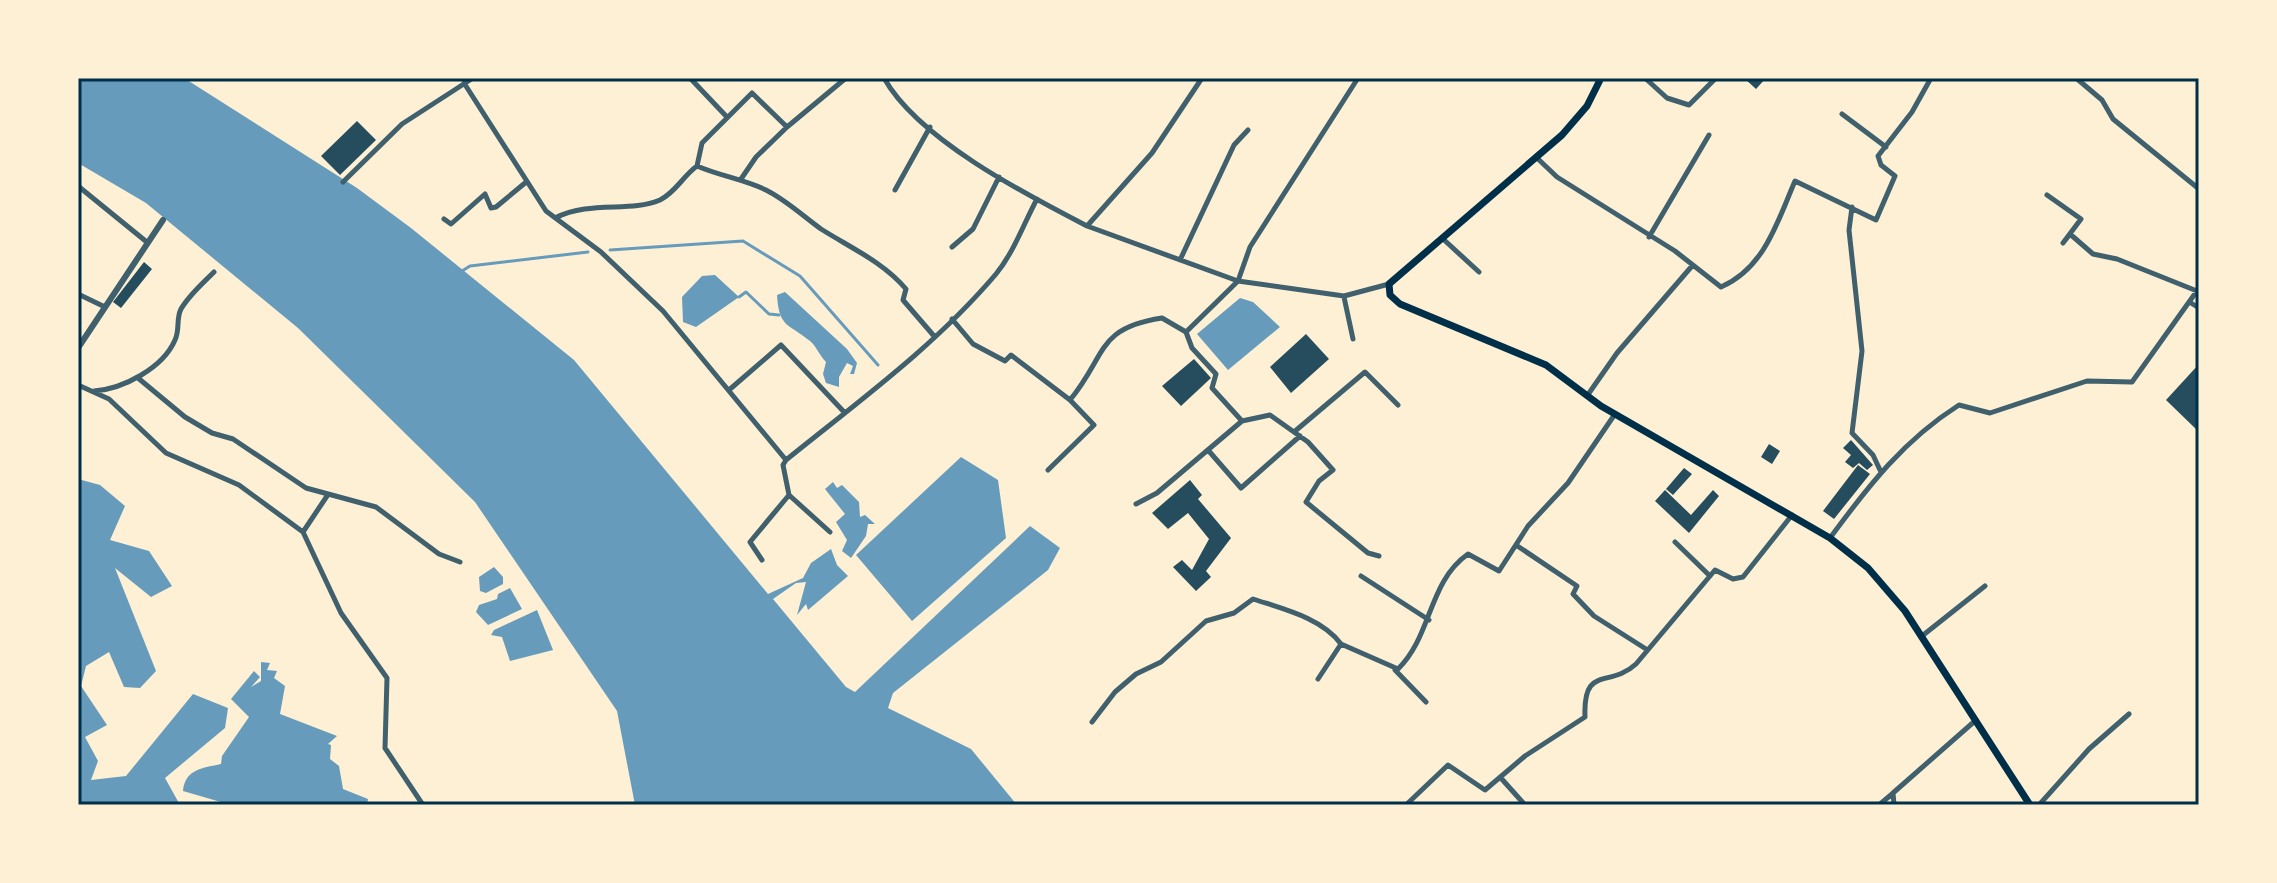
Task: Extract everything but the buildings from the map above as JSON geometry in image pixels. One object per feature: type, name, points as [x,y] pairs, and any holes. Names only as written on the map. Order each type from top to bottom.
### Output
[{"type":"main road","points":[[1601,78],[1587,106],[1536,157],[1389,284],[1390,295],[1400,304],[1546,365],[1615,414],[1793,514],[1868,568],[1922,636],[2030,805]]},
{"type":"street","points":[[343,182],[402,124],[473,78]]},
{"type":"street","points":[[690,78],[726,116]]},
{"type":"street","points":[[741,179],[756,157],[787,127],[846,78]]},
{"type":"street","points":[[884,78],[907,107],[930,127],[999,177],[1087,226],[1238,281],[1344,296],[1389,284]]},
{"type":"street","points":[[1087,226],[1152,153],[1170,128],[1183,101],[1202,78]]},
{"type":"street","points":[[1186,332],[1238,281],[1250,247],[1358,78]]},
{"type":"street","points":[[1645,78],[1667,98],[1689,105],[1716,78]]},
{"type":"street","points":[[1536,157],[1557,177],[1625,218],[1721,287],[1743,273],[1771,239],[1795,181],[1876,220],[1895,176],[1881,165],[1878,156],[1912,112],[1931,78]]},
{"type":"street","points":[[2076,78],[2102,100],[2113,119],[2199,189]]},
{"type":"street","points":[[464,83],[525,183],[554,218],[598,251],[663,311],[786,460]]},
{"type":"street","points":[[554,218],[574,209],[659,201],[680,186],[697,166],[702,143],[752,93],[787,127]]},
{"type":"street","points":[[1842,114],[1886,147]]},
{"type":"street","points":[[895,190],[930,127]]},
{"type":"street","points":[[1180,260],[1234,145],[1248,130]]},
{"type":"street","points":[[1649,237],[1709,135]]},
{"type":"street","points":[[697,166],[769,191],[819,227],[889,269],[906,289],[903,300],[934,336]]},
{"type":"street","points":[[952,247],[973,229],[999,177]]},
{"type":"street","points":[[444,219],[451,224],[485,194],[491,208],[496,207],[525,183]]},
{"type":"street","points":[[78,186],[148,243]]},
{"type":"street","points":[[1830,538],[1880,470],[1924,427],[1959,405],[1990,413],[2087,381],[2132,382],[2191,303],[2198,289],[2117,259],[2093,254],[2070,234],[2063,243],[2081,219],[2047,195]]},
{"type":"street","points":[[830,532],[789,495],[783,465],[786,460],[872,394],[997,273],[1037,199]]},
{"type":"street","points":[[1852,207],[1849,230],[1854,308],[1862,351],[1852,433],[1873,455],[1880,470]]},
{"type":"street","points":[[78,348],[163,220]]},
{"type":"street","points":[[1442,238],[1479,272]]},
{"type":"street","points":[[1587,396],[1617,353],[1692,266]]},
{"type":"street","points":[[93,391],[123,386],[138,378],[175,340],[179,312],[214,272]]},
{"type":"street","points":[[78,294],[105,307]]},
{"type":"street","points":[[1344,296],[1353,339]]},
{"type":"street","points":[[2191,303],[2199,308]]},
{"type":"street","points":[[1070,400],[1096,363],[1108,338],[1119,329],[1162,318],[1186,332],[1192,348],[1216,374],[1212,388],[1242,421]]},
{"type":"street","points":[[952,319],[973,344],[1005,361],[1011,355],[1048,387],[1070,400],[1094,425],[1048,470]]},
{"type":"street","points":[[729,390],[781,345],[845,413]]},
{"type":"street","points":[[1208,450],[1241,488],[1365,372],[1398,405]]},
{"type":"street","points":[[138,378],[185,417],[212,433],[233,439],[306,488],[376,507],[439,554],[460,562]]},
{"type":"street","points":[[78,385],[109,399],[166,453],[239,485],[303,532],[341,613],[387,678],[385,748],[423,805]]},
{"type":"street","points":[[1394,669],[1413,652],[1429,620],[1440,587],[1464,556],[1468,554],[1499,571],[1515,545],[1568,483],[1615,414]]},
{"type":"street","points":[[1136,504],[1157,493],[1242,421],[1270,415],[1297,434],[1333,470],[1319,481],[1306,502],[1368,553],[1379,556]]},
{"type":"street","points":[[762,560],[750,542],[789,495]]},
{"type":"street","points":[[303,532],[327,496]]},
{"type":"street","points":[[1407,804],[1443,766],[1451,766],[1481,790],[1525,756],[1585,717],[1582,702],[1588,687],[1601,676],[1627,673],[1676,620],[1715,570],[1733,579],[1743,577],[1793,514]]},
{"type":"street","points":[[1675,542],[1710,576]]},
{"type":"street","points":[[1515,545],[1577,586],[1573,594],[1594,616],[1646,649]]},
{"type":"street","points":[[1361,576],[1429,620]]},
{"type":"street","points":[[1922,636],[1985,586]]},
{"type":"street","points":[[1092,722],[1115,692],[1136,674],[1161,662],[1206,621],[1234,613],[1253,599],[1333,632],[1341,644],[1394,669],[1426,702]]},
{"type":"street","points":[[1318,679],[1341,644]]},
{"type":"street","points":[[2039,805],[2089,749],[2129,714]]},
{"type":"street","points":[[1879,805],[1976,720]]},
{"type":"street","points":[[1500,777],[1525,805]]},
{"type":"street","points":[[1893,793],[1894,805]]},
{"type":"water","points":[[78,78],[184,78],[357,188],[411,228],[574,360],[768,594],[803,578],[811,563],[831,549],[837,565],[848,576],[808,610],[806,604],[797,615],[806,582],[796,583],[773,599],[846,687],[855,692],[1030,526],[1060,548],[1048,570],[893,693],[888,708],[971,749],[1017,805],[635,805],[617,711],[475,502],[298,328],[146,203],[78,163]]},
{"type":"water","points":[[715,275],[739,297],[696,327],[683,322],[682,297],[702,276]]},
{"type":"water","points":[[785,292],[847,349],[857,363],[854,374],[850,374],[853,366],[847,363],[839,377],[839,387],[826,383],[823,374],[826,362],[812,343],[790,327],[780,314],[777,295]]},
{"type":"water","points":[[1240,298],[1253,302],[1280,327],[1228,370],[1197,334]]},
{"type":"water","points":[[961,457],[998,480],[1006,538],[912,621],[856,555]]},
{"type":"water","points":[[78,479],[100,485],[125,506],[110,540],[149,551],[172,586],[151,597],[115,568],[156,671],[140,688],[124,687],[109,652],[86,666],[81,686],[107,725],[85,737],[98,761],[91,780],[126,776],[193,694],[228,708],[225,728],[165,778],[180,805],[78,805]]},
{"type":"water","points":[[833,482],[837,488],[842,485],[859,502],[860,517],[865,515],[875,524],[868,524],[866,536],[851,558],[842,551],[847,540],[836,522],[845,514],[825,489]]},
{"type":"water","points":[[494,567],[503,577],[503,584],[486,593],[480,591],[479,577]]},
{"type":"water","points":[[510,588],[522,609],[488,625],[476,612],[479,605],[497,599],[498,594]]},
{"type":"water","points":[[537,610],[553,650],[510,661],[502,637],[491,635],[494,630]]},
{"type":"water","points":[[261,662],[270,663],[267,670],[277,671],[274,678],[285,686],[280,714],[337,736],[328,744],[331,745],[330,759],[339,766],[343,789],[368,799],[367,805],[231,805],[183,791],[191,774],[221,764],[222,756],[249,717],[231,699],[254,671],[260,677],[251,687],[261,681]]},
{"type":"waterway","points":[[610,250],[743,241],[800,276],[878,365]]},
{"type":"waterway","points":[[462,271],[470,266],[588,252]]},
{"type":"waterway","points":[[739,297],[746,292],[769,314],[779,315]]}]
